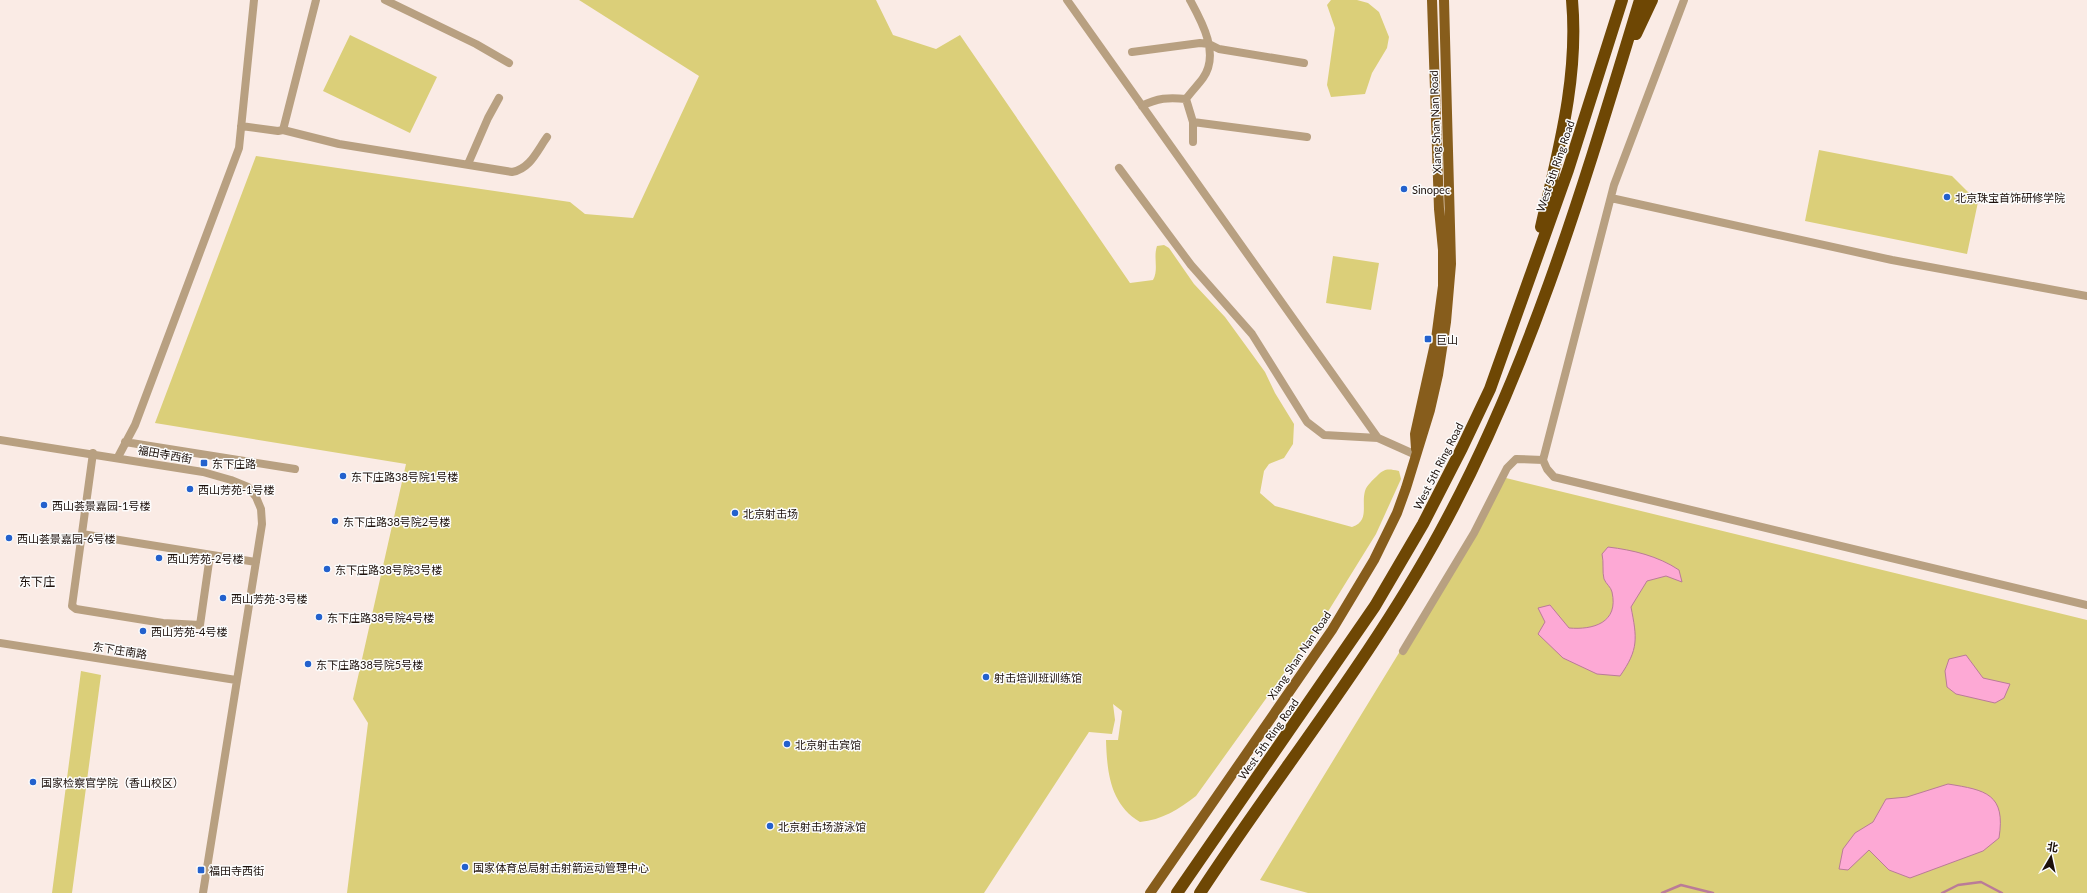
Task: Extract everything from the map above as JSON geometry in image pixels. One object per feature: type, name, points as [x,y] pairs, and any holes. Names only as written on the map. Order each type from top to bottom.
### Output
[{"type":"highway","name":"West 5th Ring Road","points":[[1177,893],[1375,606],[1423,524],[1462,448],[1490,389],[1530,278],[1568,170],[1622,0]]},
{"type":"highway","points":[[1202,889],[1391,616],[1440,533],[1478,458],[1507,397],[1548,284],[1616,81],[1640,0]]},
{"type":"highway","points":[[1616,81],[1652,0]]},
{"type":"highway","points":[[1530,278],[1570,98],[1574,56],[1572,4]]},
{"type":"main road","name":"Xiang Shan Nan Road","points":[[1416,455],[1415,434],[1432,360],[1443,286],[1443,244],[1439,209],[1432,0]]},
{"type":"main road","name":"Xiang Shan Nan Road","points":[[1150,893],[1332,630],[1352,599],[1397,513],[1416,455],[1438,375],[1445,327],[1451,264],[1444,0]]},
{"type":"street","points":[[0,440],[118,457],[135,425],[239,148],[254,0]]},
{"type":"street","points":[[283,130],[316,0]]},
{"type":"street","points":[[385,0],[476,44],[509,63]]},
{"type":"street","points":[[1067,0],[1378,438]]},
{"type":"street","points":[[1186,99],[1204,77],[1208,67],[1209,44],[1199,16],[1190,0]]},
{"type":"street","points":[[1684,0],[1611,198],[1543,460],[1547,469],[1554,477],[2087,604]]},
{"type":"street","points":[[1132,52],[1200,43],[1209,44],[1219,49],[1304,62]]},
{"type":"street","points":[[1142,106],[1151,101],[1168,97],[1186,99]]},
{"type":"street","points":[[468,164],[488,118],[499,98]]},
{"type":"street","points":[[1186,99],[1193,122],[1193,142]]},
{"type":"street","points":[[1193,122],[1307,137]]},
{"type":"street","points":[[241,126],[278,132],[283,130],[339,144],[512,172],[520,170],[528,164],[547,137]]},
{"type":"street","points":[[1119,168],[1191,265],[1252,334],[1307,422],[1324,435],[1378,438],[1416,455]]},
{"type":"street","points":[[1611,198],[1892,260],[2087,296]]},
{"type":"street","points":[[125,442],[295,469]]},
{"type":"street","points":[[93,453],[81,530],[82,534],[72,606],[76,609],[163,623],[200,626],[210,555]]},
{"type":"street","name":"福田寺西街","points":[[118,457],[203,472],[248,487],[256,497],[261,509],[262,524],[203,893]]},
{"type":"street","points":[[1403,651],[1474,533],[1507,468],[1516,459],[1543,460]]},
{"type":"street","points":[[82,534],[256,562]]},
{"type":"street","name":"东下庄南路","points":[[0,643],[236,680]]},
{"type":"shaded area","name":"北京射击场","points":[[579,0],[876,0],[893,35],[936,49],[960,35],[1130,283],[1153,280],[1156,272],[1157,246],[1164,245],[1169,248],[1194,284],[1225,317],[1265,372],[1275,393],[1294,424],[1293,444],[1284,458],[1269,464],[1264,471],[1260,493],[1275,506],[1352,527],[1358,524],[1363,517],[1365,491],[1370,483],[1385,470],[1399,471],[1401,479],[1376,534],[1324,618],[1196,796],[1170,813],[1156,819],[1140,822],[1130,815],[1116,797],[1109,775],[1106,740],[1118,740],[1122,711],[1113,704],[1115,720],[1112,734],[1089,732],[984,893],[347,893],[368,723],[353,699],[406,464],[155,423],[256,156],[570,202],[585,214],[633,218],[699,76]]},
{"type":"shaded area","points":[[1331,0],[1357,0],[1368,3],[1379,12],[1389,37],[1387,48],[1372,73],[1365,94],[1331,97],[1327,85],[1335,28],[1327,5]]},
{"type":"shaded area","points":[[350,35],[437,77],[410,133],[323,91]]},
{"type":"shaded area","points":[[1819,150],[1952,176],[1978,202],[1967,254],[1805,221]]},
{"type":"shaded area","points":[[1333,256],[1379,263],[1371,310],[1326,303]]},
{"type":"shaded area","points":[[1506,478],[2087,620],[2087,893],[1308,893],[1260,880]]},
{"type":"shaded area","points":[[1608,547],[1636,552],[1663,561],[1679,570],[1682,582],[1666,576],[1647,581],[1631,607],[1635,643],[1631,658],[1620,676],[1597,674],[1563,658],[1538,634],[1545,622],[1538,608],[1550,605],[1569,628],[1587,628],[1595,626],[1608,618],[1612,611],[1613,603],[1611,590],[1604,579],[1602,554]]},
{"type":"shaded area","points":[[1966,655],[1983,678],[2010,684],[2004,698],[1995,703],[1956,694],[1947,687],[1945,671],[1949,659]]},
{"type":"shaded area","points":[[81,671],[101,675],[72,893],[52,893]]},
{"type":"shaded area","points":[[1948,784],[1983,792],[1996,803],[2000,823],[1999,838],[1983,851],[1910,878],[1889,870],[1869,850],[1848,870],[1839,869],[1843,849],[1855,833],[1873,822],[1886,799],[1907,797]]},
{"type":"waterway","points":[[1942,893],[1958,885],[1981,882],[2002,893]]},
{"type":"waterway","points":[[1662,893],[1681,885],[1713,893]]},
{"type":"place","name":"Sinopec","points":[[1404,189]]},
{"type":"place","name":"北京珠宝首饰研修学院","points":[[1947,197]]},
{"type":"place","name":"巨山","points":[[1428,339]]},
{"type":"place","name":"东下庄路","points":[[204,463]]},
{"type":"place","name":"东下庄路38号院1号楼","points":[[343,476]]},
{"type":"place","name":"西山芳苑-1号楼","points":[[190,489]]},
{"type":"place","name":"西山荟景嘉园-1号楼","points":[[44,505]]},
{"type":"place","name":"北京射击场","points":[[735,513]]},
{"type":"place","name":"东下庄路38号院2号楼","points":[[335,521]]},
{"type":"place","name":"西山荟景嘉园-6号楼","points":[[9,538]]},
{"type":"place","name":"西山芳苑-2号楼","points":[[159,558]]},
{"type":"place","name":"东下庄路38号院3号楼","points":[[327,569]]},
{"type":"place","name":"西山芳苑-3号楼","points":[[223,598]]},
{"type":"place","name":"东下庄路38号院4号楼","points":[[319,617]]},
{"type":"place","name":"西山芳苑-4号楼","points":[[143,631]]},
{"type":"place","name":"东下庄路38号院5号楼","points":[[308,664]]},
{"type":"place","name":"射击培训班训练馆","points":[[986,677]]},
{"type":"place","name":"北京射击宾馆","points":[[787,744]]},
{"type":"place","name":"国家检察官学院（香山校区）","points":[[33,782]]},
{"type":"place","name":"北京射击场游泳馆","points":[[770,826]]},
{"type":"place","name":"国家体育总局射击射箭运动管理中心","points":[[465,867]]},
{"type":"place","name":"福田寺西街","points":[[201,870]]},
{"type":"district","name":"东下庄","points":[[37,581]]}]
